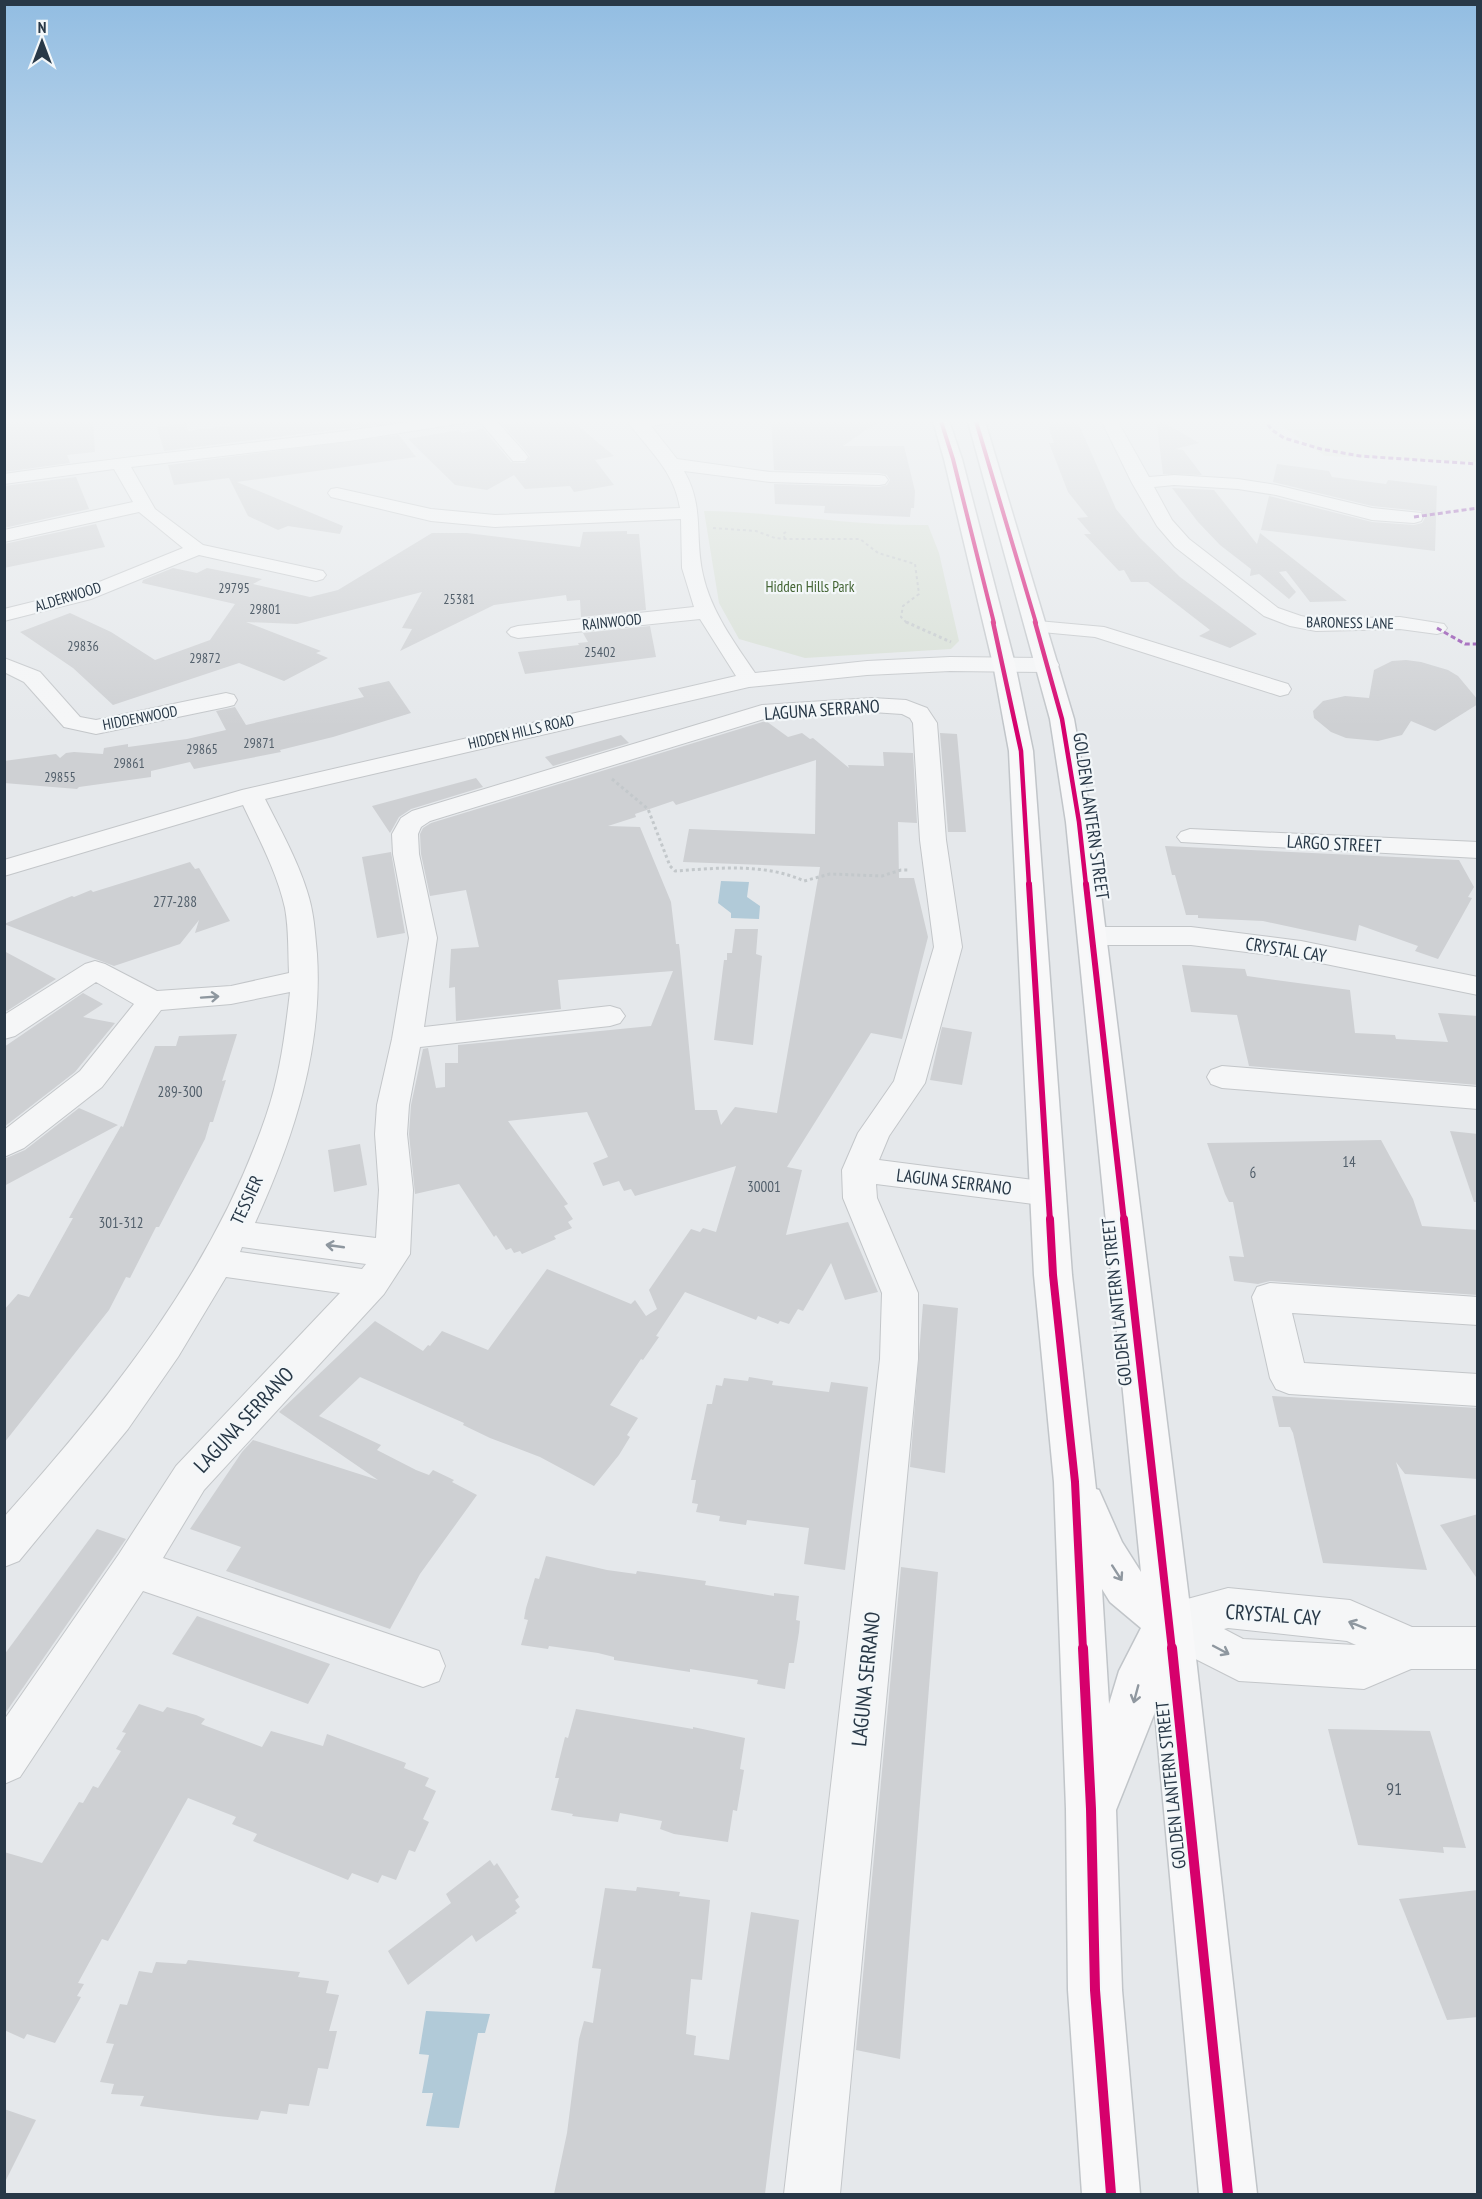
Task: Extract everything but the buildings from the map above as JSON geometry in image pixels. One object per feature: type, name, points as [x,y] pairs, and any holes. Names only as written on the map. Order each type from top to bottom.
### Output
[{"type":"main road","points":[[968,521],[1004,664],[1021,750],[1053,1275],[1075,1482],[1091,1809],[1095,1989],[1111,2194]]},
{"type":"main road","name":"GOLDEN LANTERN STREET","points":[[1006,521],[1038,627],[1062,719],[1079,822],[1169,1623],[1228,2194]]},
{"type":"main road","points":[[1075,1482],[1105,1554],[1126,1587],[1169,1623],[1142,1671],[1128,1723],[1091,1809]]},
{"type":"street","points":[[4,536],[76,521]]},
{"type":"street","points":[[159,521],[197,549],[316,575]]},
{"type":"street","points":[[690,521],[693,574],[706,612],[749,680]]},
{"type":"street","name":"BARONESS LANE","points":[[1163,521],[1182,543],[1277,615],[1297,622],[1316,625],[1400,623],[1437,628]]},
{"type":"street","name":"ALDERWOOD","points":[[4,615],[84,595],[197,549]]},
{"type":"street","name":"RAINWOOD","points":[[518,632],[706,612]]},
{"type":"street","points":[[1038,627],[1097,631],[1280,689]]},
{"type":"street","name":"HIDDENWOOD","points":[[4,664],[32,677],[72,722],[96,727],[226,700]]},
{"type":"street","name":"HIDDEN HILLS ROAD","points":[[4,868],[251,795],[749,680],[858,669],[1004,664],[1048,665]]},
{"type":"street","name":"LAGUNA SERRANO","points":[[4,1761],[134,1568],[190,1478],[371,1284],[393,1254],[396,1190],[391,1134],[393,1104],[407,1039],[423,938],[406,854],[405,834],[410,823],[421,816],[762,712],[872,705],[906,707],[919,713],[925,723],[933,840],[948,947],[909,1083],[874,1133],[859,1170],[860,1198],[900,1293],[899,1359],[812,2194]]},
{"type":"street","name":"TESSIER","points":[[4,1548],[128,1398],[224,1248],[265,1162],[292,1079],[301,1039],[305,979],[301,923],[290,875],[251,795]]},
{"type":"street","name":"LARGO STREET","points":[[1190,837],[1478,850]]},
{"type":"street","name":"CRYSTAL CAY","points":[[1092,936],[1191,936],[1301,950],[1478,986]]},
{"type":"street","points":[[4,1029],[94,970],[152,1001],[231,995],[305,979]]},
{"type":"street","points":[[4,1145],[91,1079],[152,1001]]},
{"type":"street","points":[[407,1039],[610,1016]]},
{"type":"street","points":[[1222,1077],[1478,1098]]},
{"type":"street","name":"LAGUNA SERRANO","points":[[859,1170],[1049,1194]]},
{"type":"street","points":[[224,1248],[393,1254]]},
{"type":"street","points":[[224,1248],[371,1284]]},
{"type":"street","points":[[1478,1311],[1270,1297],[1289,1378],[1478,1390]]},
{"type":"street","points":[[134,1568],[423,1666]]},
{"type":"street","name":"CRYSTAL CAY","points":[[1169,1623],[1239,1659],[1364,1667],[1411,1648],[1478,1648]]},
{"type":"path","points":[[704,528],[756,531],[785,539],[860,539],[866,547],[881,555],[915,564],[919,594],[903,606],[901,616],[907,623],[954,643]]},
{"type":"path","points":[[785,539],[783,534],[786,532]]},
{"type":"path","points":[[589,765],[611,779],[648,809],[654,819],[669,866],[675,871],[767,869],[789,874],[804,881],[841,873],[882,876],[900,870],[938,870]]},
{"type":"green space","name":"Hidden Hills Park","points":[[706,521],[842,521],[928,525],[939,553],[959,641],[951,649],[805,658],[739,639],[719,603]]},
{"type":"water","points":[[721,881],[749,882],[747,897],[760,906],[759,919],[731,918],[731,913],[718,903]]},
{"type":"water","points":[[426,2011],[490,2014],[485,2033],[478,2033],[459,2128],[426,2126],[433,2093],[422,2093],[429,2055],[419,2054]]},
{"type":"marked path","points":[[1437,628],[1465,644],[1478,644]]},
{"type":"cycle path","points":[[968,521],[1004,664],[1021,751],[1053,1275],[1075,1482],[1091,1809],[1095,1990],[1111,2194]]},
{"type":"cycle path","points":[[1005,521],[1062,719],[1079,822],[1169,1623],[1228,2194]]}]
